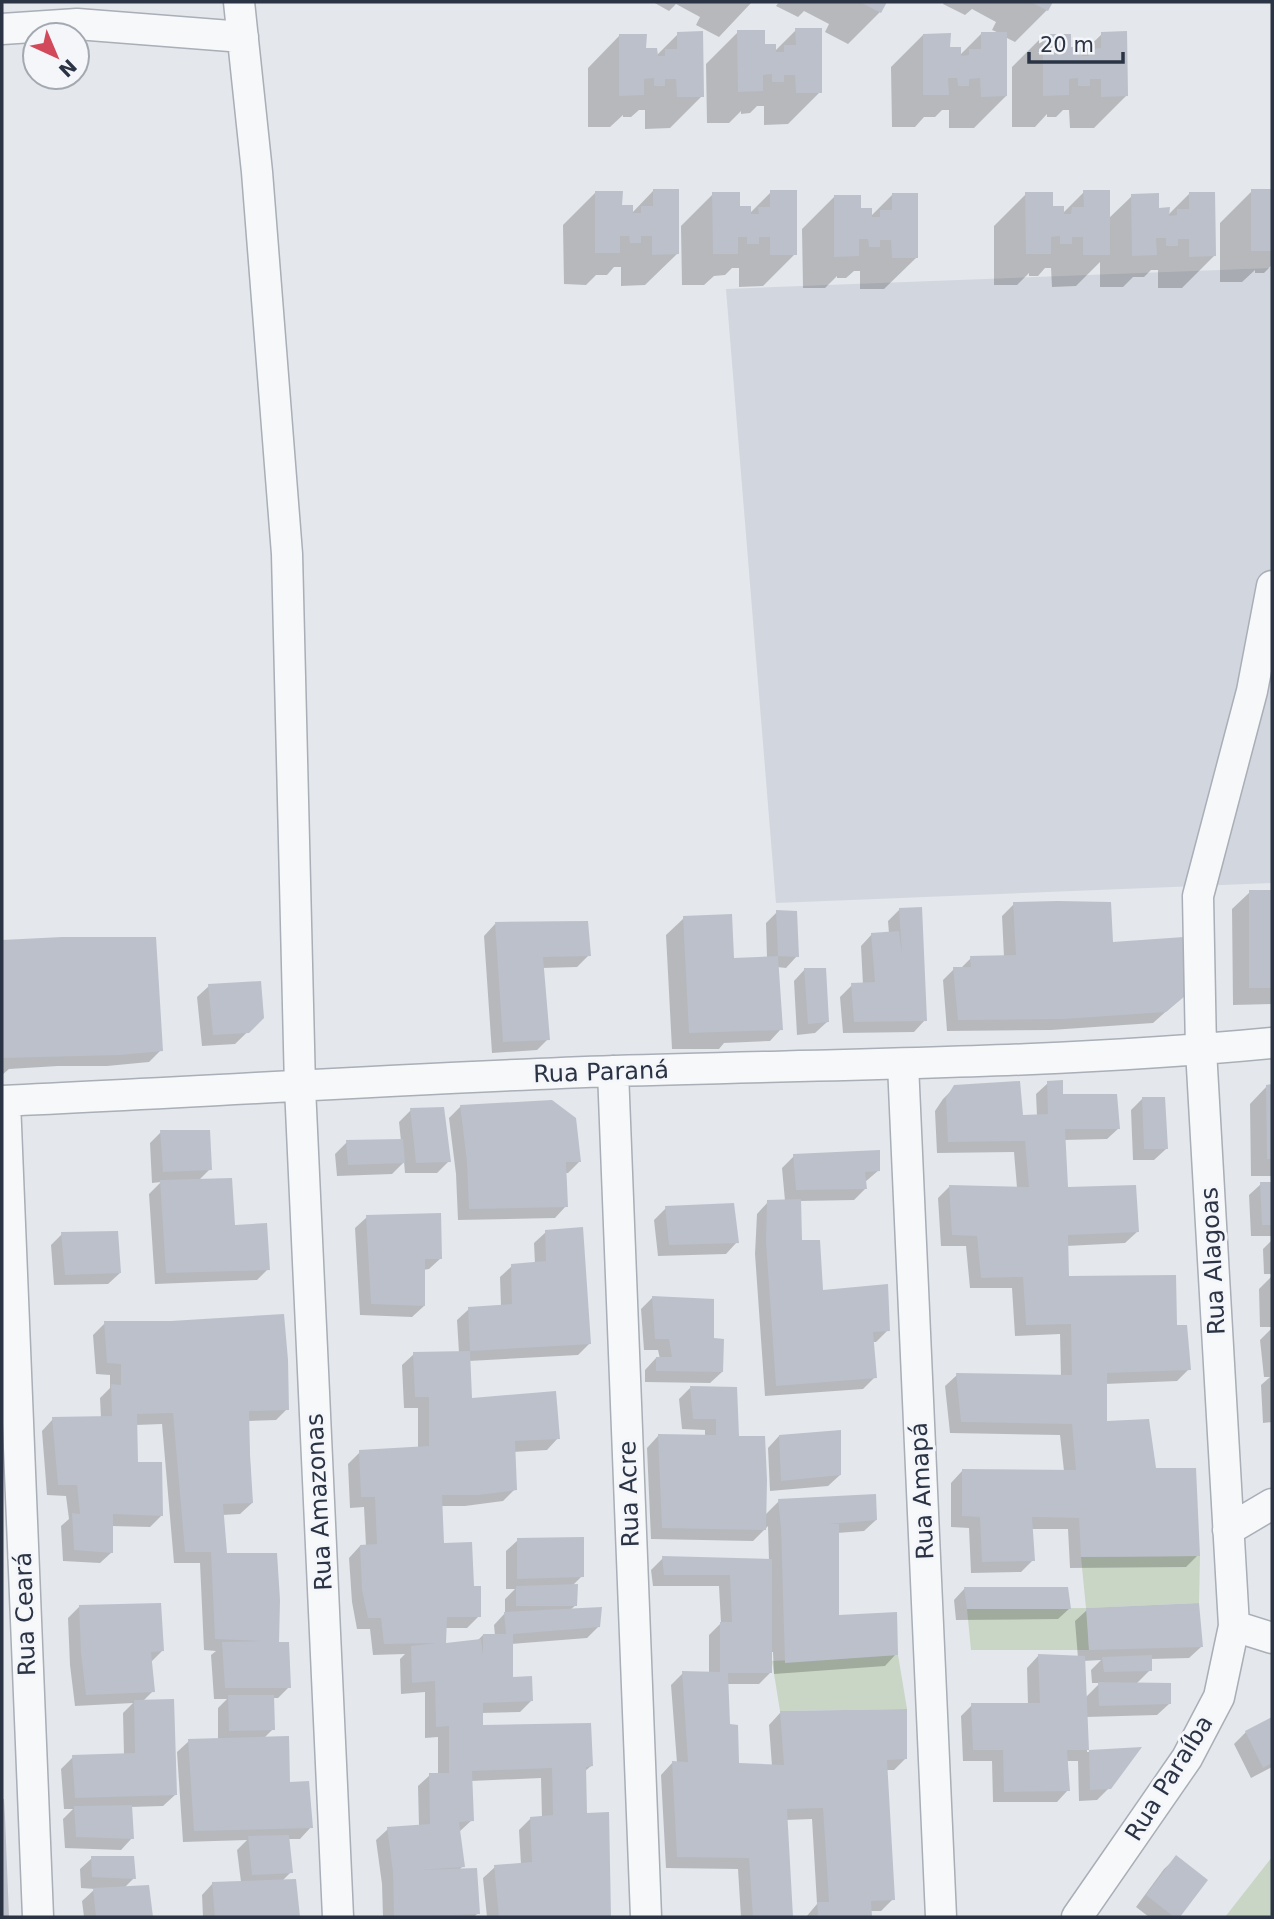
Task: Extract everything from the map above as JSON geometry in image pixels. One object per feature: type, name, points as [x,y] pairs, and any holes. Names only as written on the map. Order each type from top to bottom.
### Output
[{"type":"street","name":"Rua Amazonas","points":[[239,2],[257,172],[287,554],[300,1087],[338,1917]]},
{"type":"street","points":[[2,29],[77,24],[243,37]]},
{"type":"street","name":"Rua Alagoas","points":[[1234,1626],[1201,1050],[1198,895],[1252,691],[1272,586]]},
{"type":"street","name":"Rua Paraná","points":[[3,1101],[613,1071],[903,1064],[1201,1050],[1272,1043]]},
{"type":"street","name":"Rua Amapá","points":[[903,1064],[940,1917]]},
{"type":"street","name":"Rua Acre","points":[[613,1071],[646,1917]]},
{"type":"street","name":"Rua Ceará","points":[[3,1101],[38,1917]]},
{"type":"street","points":[[1228,1530],[1272,1504]]},
{"type":"street","points":[[1234,1626],[1272,1638]]},
{"type":"street","name":"Rua Paraíba","points":[[1077,1917],[1187,1758],[1219,1697],[1234,1626]]},
{"type":"shaded area","points":[[1272,268],[1272,883],[776,903],[726,289]]},
{"type":"green space","points":[[1200,1556],[1199,1603],[1087,1608],[1089,1650],[971,1650],[967,1609],[1086,1608],[1081,1557]]},
{"type":"green space","points":[[898,1655],[907,1709],[780,1711],[772,1661]]},
{"type":"green space","points":[[1272,1857],[1272,1917],[1225,1917]]},
{"type":"building","points":[[860,2],[887,2],[881,13]]},
{"type":"building","points":[[1031,2],[1053,2],[1048,11]]},
{"type":"building","points":[[795,28],[822,28],[822,93],[796,93],[795,75],[784,75],[784,82],[772,82],[772,74],[763,75],[763,91],[738,92],[737,30],[765,30],[765,44],[776,44],[776,52],[784,52],[784,45],[796,45]]},
{"type":"building","points":[[703,31],[704,97],[677,97],[676,79],[665,79],[665,86],[654,86],[654,78],[644,79],[644,95],[619,96],[619,34],[647,34],[646,48],[657,48],[658,56],[665,56],[665,49],[677,49],[677,32]]},
{"type":"building","points":[[1127,31],[1128,96],[1101,97],[1101,79],[1090,79],[1090,86],[1078,86],[1078,78],[1069,79],[1069,95],[1043,96],[1043,34],[1071,34],[1071,47],[1082,47],[1082,56],[1089,56],[1089,49],[1101,48],[1101,32]]},
{"type":"building","points":[[981,32],[1007,32],[1007,96],[981,97],[980,78],[969,79],[969,86],[958,86],[957,78],[948,78],[949,95],[923,95],[923,34],[951,33],[950,47],[961,47],[961,56],[969,55],[969,49],[981,49]]},
{"type":"building","points":[[653,189],[679,189],[679,254],[652,255],[652,236],[641,236],[641,243],[630,243],[629,236],[620,236],[620,253],[595,253],[595,191],[623,191],[622,205],[633,205],[633,213],[641,213],[641,206],[653,206]]},
{"type":"building","points":[[1251,189],[1272,189],[1272,251],[1251,251]]},
{"type":"building","points":[[770,190],[797,190],[797,255],[770,255],[770,237],[759,237],[759,244],[747,244],[747,237],[738,237],[738,254],[713,254],[712,192],[740,192],[740,206],[751,206],[751,214],[759,214],[758,207],[770,207]]},
{"type":"building","points":[[1083,190],[1110,190],[1110,255],[1083,255],[1083,237],[1072,237],[1072,244],[1060,244],[1060,236],[1051,237],[1051,254],[1026,254],[1025,192],[1053,192],[1053,206],[1064,206],[1064,214],[1071,214],[1072,207],[1084,207]]},
{"type":"building","points":[[1189,192],[1215,192],[1216,256],[1189,257],[1189,239],[1178,239],[1178,246],[1166,246],[1166,238],[1156,238],[1157,255],[1132,256],[1131,194],[1159,193],[1159,208],[1170,207],[1169,216],[1177,215],[1177,209],[1189,209]]},
{"type":"building","points":[[892,193],[918,193],[918,258],[892,258],[891,240],[880,240],[880,247],[869,247],[868,239],[859,239],[859,256],[834,257],[834,195],[861,195],[861,208],[872,208],[872,217],[880,217],[880,210],[892,210]]},
{"type":"building","points":[[1249,890],[1272,890],[1272,988],[1249,988]]},
{"type":"building","points":[[1013,902],[1111,902],[1113,942],[1184,937],[1185,996],[1166,1012],[1063,1019],[958,1020],[953,967],[971,967],[970,956],[1016,955]]},
{"type":"building","points":[[922,907],[927,1021],[854,1022],[851,983],[875,982],[871,933],[899,931],[902,956],[899,908]]},
{"type":"building","points":[[776,910],[797,911],[799,957],[778,956]]},
{"type":"building","points":[[732,914],[734,958],[778,956],[783,1030],[689,1033],[683,916]]},
{"type":"building","points":[[588,921],[591,956],[543,957],[550,1040],[503,1042],[495,922]]},
{"type":"building","points":[[156,937],[163,1051],[120,1055],[2,1058],[2,940]]},
{"type":"building","points":[[804,968],[826,968],[829,1022],[808,1024]]},
{"type":"building","points":[[261,981],[264,1018],[249,1033],[213,1035],[208,984]]},
{"type":"building","points":[[1063,1080],[1063,1094],[1117,1094],[1120,1129],[1065,1129],[1068,1187],[1136,1185],[1139,1232],[1068,1235],[1069,1276],[1176,1275],[1177,1325],[1187,1325],[1191,1370],[1107,1373],[1107,1421],[1149,1419],[1156,1468],[1196,1468],[1200,1556],[1081,1557],[1079,1518],[1032,1517],[1035,1561],[982,1562],[980,1517],[962,1516],[962,1469],[1076,1470],[1072,1424],[961,1422],[956,1373],[1072,1375],[1071,1324],[1026,1325],[1023,1277],[981,1278],[977,1236],[952,1235],[949,1185],[1029,1187],[1025,1141],[948,1142],[946,1098],[954,1085],[1020,1081],[1023,1115],[1048,1114],[1047,1081]]},
{"type":"building","points":[[1272,1084],[1272,1159],[1267,1159],[1266,1085]]},
{"type":"building","points":[[1142,1097],[1165,1097],[1168,1149],[1144,1149]]},
{"type":"building","points":[[552,1100],[576,1118],[581,1162],[566,1162],[568,1207],[469,1209],[460,1105]]},
{"type":"building","points":[[444,1107],[451,1162],[416,1163],[410,1108]]},
{"type":"building","points":[[160,1130],[210,1130],[212,1170],[163,1172]]},
{"type":"building","points":[[403,1139],[405,1163],[348,1165],[346,1140]]},
{"type":"building","points":[[880,1150],[880,1171],[865,1172],[867,1189],[796,1190],[793,1154]]},
{"type":"building","points":[[232,1178],[235,1225],[267,1223],[270,1270],[166,1273],[160,1180]]},
{"type":"building","points":[[1260,1182],[1272,1182],[1272,1225],[1262,1225]]},
{"type":"building","points":[[801,1199],[802,1240],[820,1240],[823,1290],[888,1284],[890,1331],[873,1332],[877,1378],[776,1386],[766,1242],[767,1200]]},
{"type":"building","points":[[734,1203],[739,1243],[669,1245],[665,1206]]},
{"type":"building","points":[[441,1213],[442,1259],[425,1259],[425,1306],[371,1304],[366,1215]]},
{"type":"building","points":[[583,1227],[591,1344],[470,1351],[468,1307],[512,1304],[511,1264],[546,1261],[545,1230]]},
{"type":"building","points":[[118,1231],[121,1273],[65,1275],[61,1232]]},
{"type":"building","points":[[652,1296],[714,1299],[714,1338],[724,1339],[723,1372],[656,1371],[656,1357],[672,1357],[669,1339],[655,1339]]},
{"type":"building","points":[[284,1314],[289,1410],[249,1411],[253,1503],[223,1504],[227,1553],[277,1553],[279,1642],[289,1642],[291,1688],[225,1688],[222,1642],[263,1641],[215,1639],[211,1552],[185,1552],[173,1413],[137,1414],[138,1462],[162,1462],[163,1516],[113,1514],[113,1553],[74,1550],[72,1513],[80,1514],[77,1485],[58,1485],[52,1417],[112,1416],[111,1384],[121,1385],[121,1364],[107,1363],[104,1321],[171,1321]]},
{"type":"building","points":[[470,1351],[472,1398],[556,1391],[560,1439],[515,1441],[517,1490],[478,1495],[442,1495],[444,1543],[472,1542],[474,1586],[481,1586],[481,1617],[447,1617],[446,1643],[481,1639],[483,1655],[483,1634],[506,1634],[504,1612],[602,1607],[600,1627],[513,1634],[513,1677],[532,1676],[533,1701],[483,1703],[483,1725],[591,1723],[593,1766],[586,1767],[587,1813],[609,1812],[611,1917],[499,1917],[494,1865],[532,1862],[530,1817],[553,1815],[552,1768],[472,1771],[474,1821],[459,1822],[465,1867],[419,1870],[477,1868],[480,1914],[394,1917],[393,1872],[387,1827],[430,1824],[429,1773],[449,1773],[449,1726],[436,1727],[435,1681],[412,1683],[411,1646],[436,1643],[384,1644],[381,1618],[368,1618],[362,1590],[360,1545],[377,1544],[375,1497],[361,1497],[359,1450],[429,1446],[429,1397],[415,1397],[413,1352]]},
{"type":"building","points":[[690,1386],[737,1387],[739,1436],[765,1436],[766,1530],[662,1528],[658,1434],[716,1435],[716,1419],[693,1419]]},
{"type":"building","points":[[841,1430],[841,1475],[781,1481],[779,1435]]},
{"type":"building","points":[[876,1494],[877,1520],[829,1524],[839,1524],[839,1615],[897,1612],[898,1655],[785,1663],[778,1499]]},
{"type":"building","points":[[584,1537],[584,1577],[517,1579],[517,1538]]},
{"type":"building","points":[[662,1556],[772,1559],[772,1673],[728,1673],[730,1724],[738,1725],[739,1763],[784,1765],[780,1711],[907,1709],[907,1759],[887,1760],[895,1900],[871,1901],[872,1917],[818,1917],[817,1902],[829,1902],[823,1808],[787,1809],[793,1917],[753,1917],[749,1858],[677,1857],[672,1761],[688,1762],[682,1671],[720,1672],[720,1622],[732,1622],[730,1575],[664,1575]]},
{"type":"building","points":[[578,1584],[577,1606],[516,1606],[516,1586]]},
{"type":"building","points":[[964,1587],[1068,1587],[1071,1609],[967,1609]]},
{"type":"building","points":[[161,1603],[164,1651],[151,1652],[155,1692],[86,1695],[79,1605]]},
{"type":"building","points":[[1199,1603],[1203,1647],[1089,1650],[1086,1608]]},
{"type":"building","points":[[1038,1654],[1085,1656],[1089,1750],[1067,1750],[1070,1791],[1004,1792],[1003,1750],[973,1750],[971,1703],[1040,1703]]},
{"type":"building","points":[[1152,1655],[1152,1671],[1104,1672],[1102,1657]]},
{"type":"building","points":[[1098,1682],[1171,1683],[1171,1704],[1099,1706]]},
{"type":"building","points":[[228,1695],[274,1695],[275,1730],[229,1731]]},
{"type":"building","points":[[174,1699],[177,1795],[75,1798],[72,1755],[135,1753],[134,1700]]},
{"type":"building","points":[[1272,1717],[1272,1763],[1263,1768],[1245,1731]]},
{"type":"building","points":[[289,1736],[290,1782],[309,1781],[313,1828],[194,1831],[188,1739]]},
{"type":"building","points":[[1142,1747],[1111,1789],[1090,1790],[1089,1750]]},
{"type":"building","points":[[4,1799],[9,1917],[2,1917]]},
{"type":"building","points":[[132,1805],[134,1839],[76,1837],[74,1806]]},
{"type":"building","points":[[289,1835],[293,1873],[252,1875],[248,1836]]},
{"type":"building","points":[[1176,1855],[1208,1880],[1180,1917],[1174,1917],[1146,1895]]},
{"type":"building","points":[[91,1856],[134,1856],[136,1879],[92,1877]]},
{"type":"building","points":[[296,1879],[300,1917],[215,1917],[212,1882]]},
{"type":"building","points":[[149,1885],[153,1917],[96,1917],[93,1888]]}]
